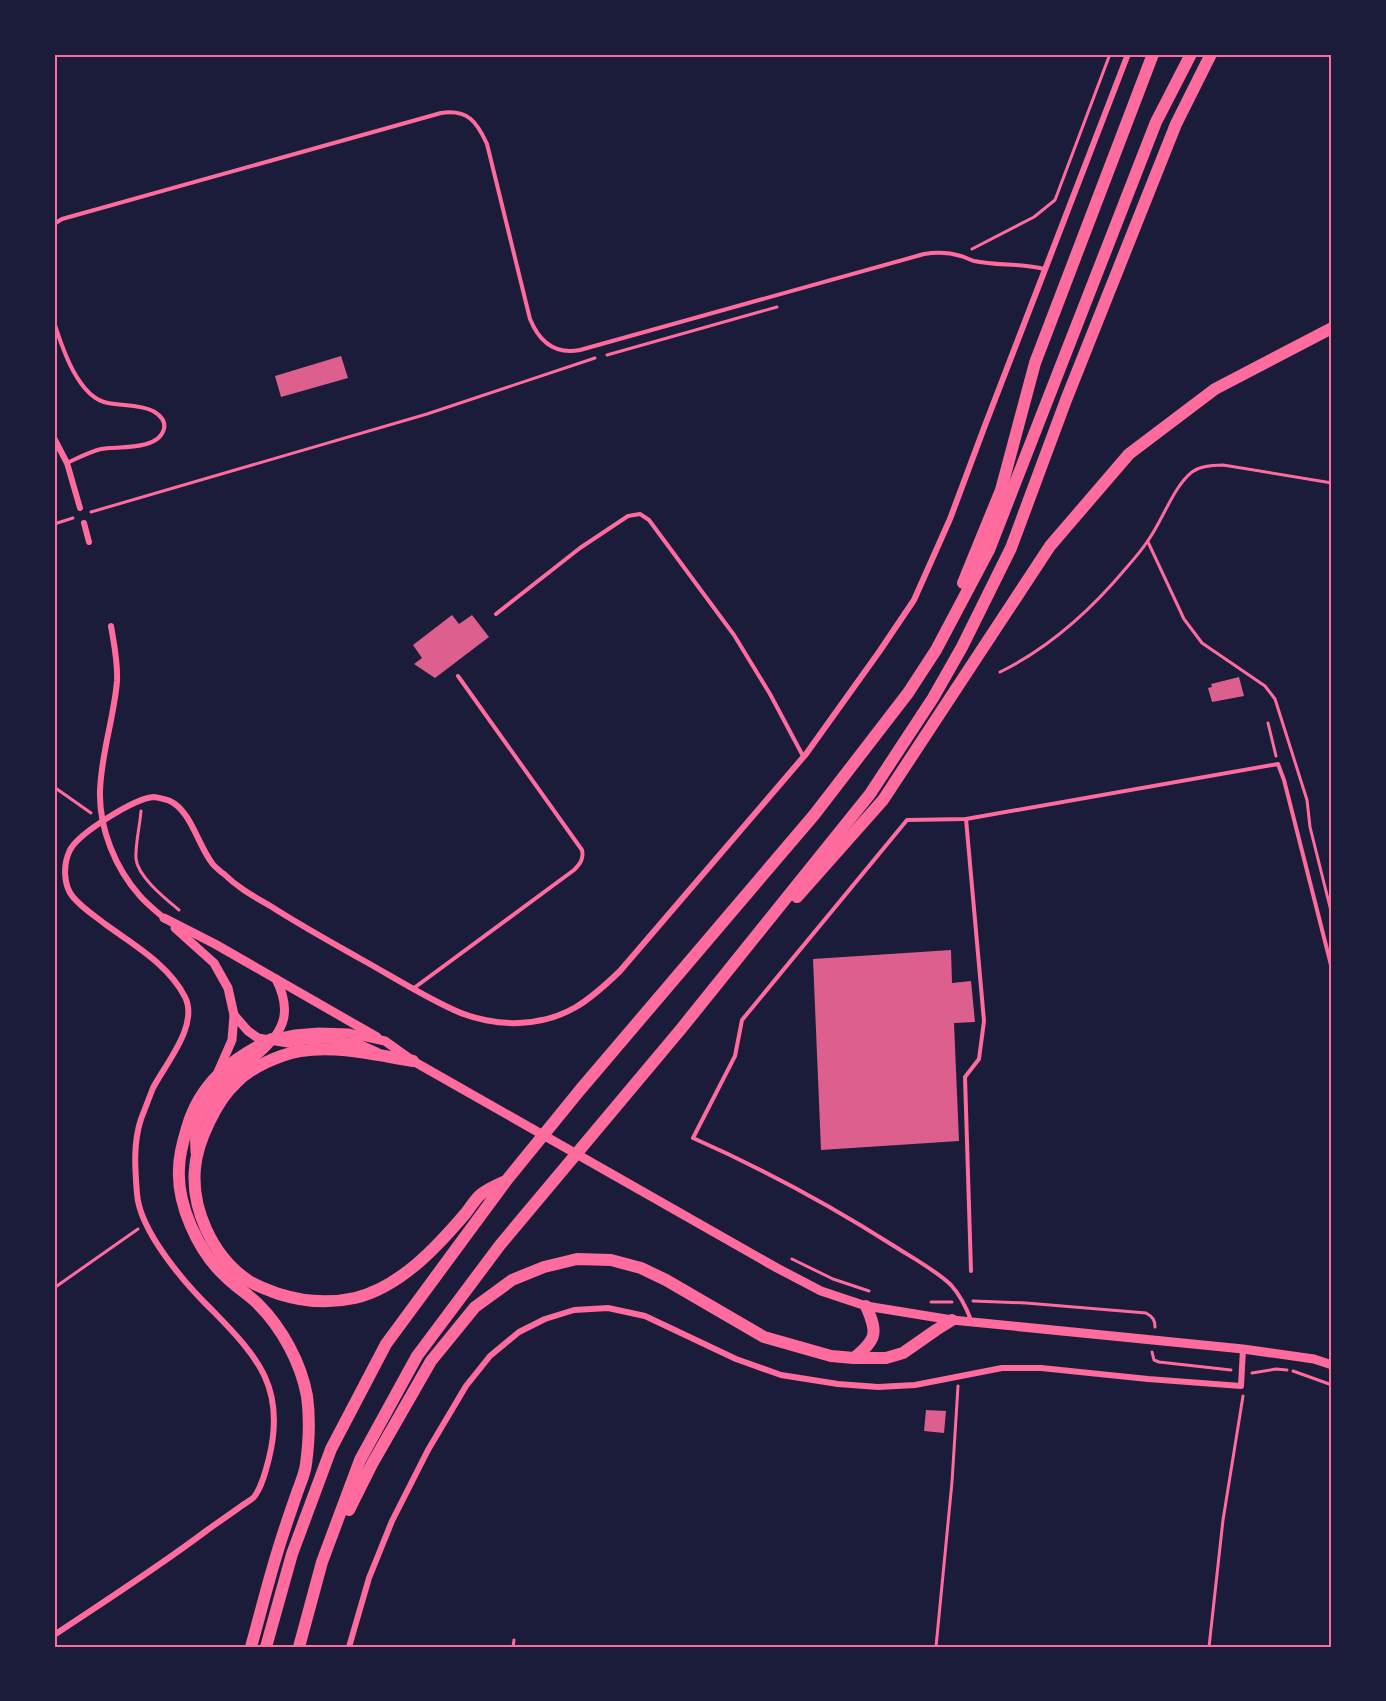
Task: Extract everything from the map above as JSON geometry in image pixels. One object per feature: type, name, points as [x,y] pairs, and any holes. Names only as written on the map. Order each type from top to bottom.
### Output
[{"type":"highway","points":[[936,650],[1001,490],[1035,363],[1153,54]]},
{"type":"highway","points":[[266,1647],[292,1554],[331,1449],[386,1344],[506,1180],[814,815],[908,693],[936,650],[989,550],[1155,122],[1191,54]]},
{"type":"highway","points":[[299,1647],[322,1562],[360,1460],[417,1356],[500,1245],[681,1029],[870,794],[933,698],[962,647],[1011,548],[1066,400],[1176,124],[1212,54]]},
{"type":"highway","points":[[681,1029],[882,800],[1050,546],[1130,454],[1215,389],[1332,328]]},
{"type":"highway","points":[[251,1647],[278,1550],[306,1466],[309,1429],[306,1395],[297,1363],[280,1329],[258,1304],[222,1274],[202,1248],[190,1223],[182,1197],[179,1170],[183,1142],[190,1118],[203,1093],[217,1074],[257,1047],[272,1040]]},
{"type":"highway","points":[[413,1061],[356,1051],[327,1049],[300,1051],[263,1064],[236,1082],[216,1108],[203,1135],[195,1166],[195,1187],[199,1209],[216,1248],[246,1280],[266,1290],[294,1299],[326,1303],[356,1297],[384,1286],[410,1269],[438,1243],[480,1195],[506,1180]]},
{"type":"highway","points":[[322,1562],[372,1464],[431,1361],[475,1307],[512,1280],[544,1267],[577,1259],[611,1260],[641,1268],[764,1337],[831,1356],[886,1358],[903,1353],[952,1320]]},
{"type":"highway","points":[[854,1358],[869,1346],[875,1332],[866,1306]]},
{"type":"street","points":[[54,1635],[176,1553],[255,1496],[267,1466],[273,1442],[274,1410],[263,1370],[228,1327],[194,1293],[160,1249],[138,1204],[134,1160],[139,1124],[153,1089],[184,1034],[188,1017],[188,1002],[176,981],[149,956],[92,915],[71,896],[65,879],[71,849],[79,838],[102,821],[143,800],[154,797],[168,800],[185,814],[212,864],[242,890],[300,925],[457,1012],[488,1020],[515,1023],[543,1021],[566,1013],[595,995],[620,971],[804,757],[914,600],[950,519],[1128,54]]},
{"type":"street","points":[[54,438],[67,463],[80,508]]},
{"type":"street","points":[[84,523],[89,543]]},
{"type":"street","points":[[111,626],[116,652],[117,681],[100,790],[102,821],[113,852],[125,876],[141,897],[214,963],[228,988],[234,1015],[232,1040],[217,1074]]},
{"type":"street","points":[[164,918],[215,944],[385,1041],[413,1061],[820,1291],[866,1306],[952,1320],[1243,1349],[1314,1359],[1332,1365]]},
{"type":"street","points":[[195,1166],[195,1131],[208,1103],[230,1074],[260,1053],[283,1023],[284,1002],[276,979]]},
{"type":"street","points":[[234,1015],[248,1031],[258,1038],[288,1043],[330,1039],[360,1044],[387,1057]]},
{"type":"street","points":[[272,1040],[295,1034],[320,1032],[348,1033],[385,1041]]},
{"type":"street","points":[[349,1647],[369,1578],[392,1521],[428,1450],[466,1386],[490,1356],[519,1332],[545,1319],[574,1310],[608,1308],[645,1316],[736,1359],[781,1375],[838,1384],[878,1387],[915,1385],[1002,1368],[1041,1368],[1241,1386],[1243,1349]]},
{"type":"lane","points":[[54,224],[74,216],[452,111],[462,113],[472,120],[481,131],[487,144],[530,318],[542,340],[561,350],[570,352],[580,350],[936,252],[973,260],[1033,266],[1045,270]]},
{"type":"lane","points":[[54,322],[64,352],[87,391],[100,402],[150,409],[159,415],[165,427],[162,434],[141,447],[113,447],[99,450],[67,463]]},
{"type":"lane","points":[[496,614],[580,548],[628,516],[640,514],[649,520],[734,635],[770,694],[804,757]]},
{"type":"lane","points":[[414,988],[574,870],[580,865],[584,856],[582,850],[458,676]]},
{"type":"lane","points":[[972,1322],[964,1302],[950,1284],[923,1264],[854,1220],[767,1172],[693,1138],[735,1056],[742,1020],[907,820],[966,819],[1278,764],[1332,969]]},
{"type":"lane","points":[[966,819],[984,1021],[979,1059],[965,1077],[970,1271]]},
{"type":"path","points":[[1000,672],[1022,661],[1082,616],[1148,542],[1183,482],[1194,471],[1207,466],[1223,465],[1332,483]]},
{"type":"path","points":[[1148,542],[1184,620],[1202,643],[1265,686],[1275,699],[1307,800],[1310,827],[1332,915]]},
{"type":"path","points":[[1268,723],[1278,764]]},
{"type":"path","points":[[54,787],[102,821]]},
{"type":"path","points":[[143,800],[136,858],[139,868],[161,894],[183,913]]},
{"type":"path","points":[[54,1288],[147,1223]]},
{"type":"path","points":[[786,1257],[833,1279],[874,1292]]},
{"type":"path","points":[[982,1301],[1146,1314],[1152,1316],[1155,1321],[1155,1329]]},
{"type":"path","points":[[1152,1353],[1154,1360],[1159,1362],[1219,1369]]},
{"type":"path","points":[[1256,1374],[1276,1369],[1292,1370],[1332,1384]]},
{"type":"path","points":[[936,1647],[952,1482],[959,1377]]},
{"type":"path","points":[[1209,1647],[1223,1520],[1243,1393],[1241,1386]]},
{"type":"path","points":[[513,1647],[514,1640]]},
{"type":"building","points":[[341,356],[348,378],[281,397],[275,376]]},
{"type":"building","points":[[452,615],[459,624],[472,615],[489,637],[435,678],[414,664],[422,658],[413,645]]},
{"type":"building","points":[[1239,677],[1244,696],[1212,702],[1208,688],[1212,687],[1211,684]]},
{"type":"building","points":[[951,950],[952,983],[971,981],[975,1022],[954,1023],[959,1141],[821,1150],[813,959]]},
{"type":"building","points":[[926,1410],[946,1411],[944,1433],[924,1431]]}]
